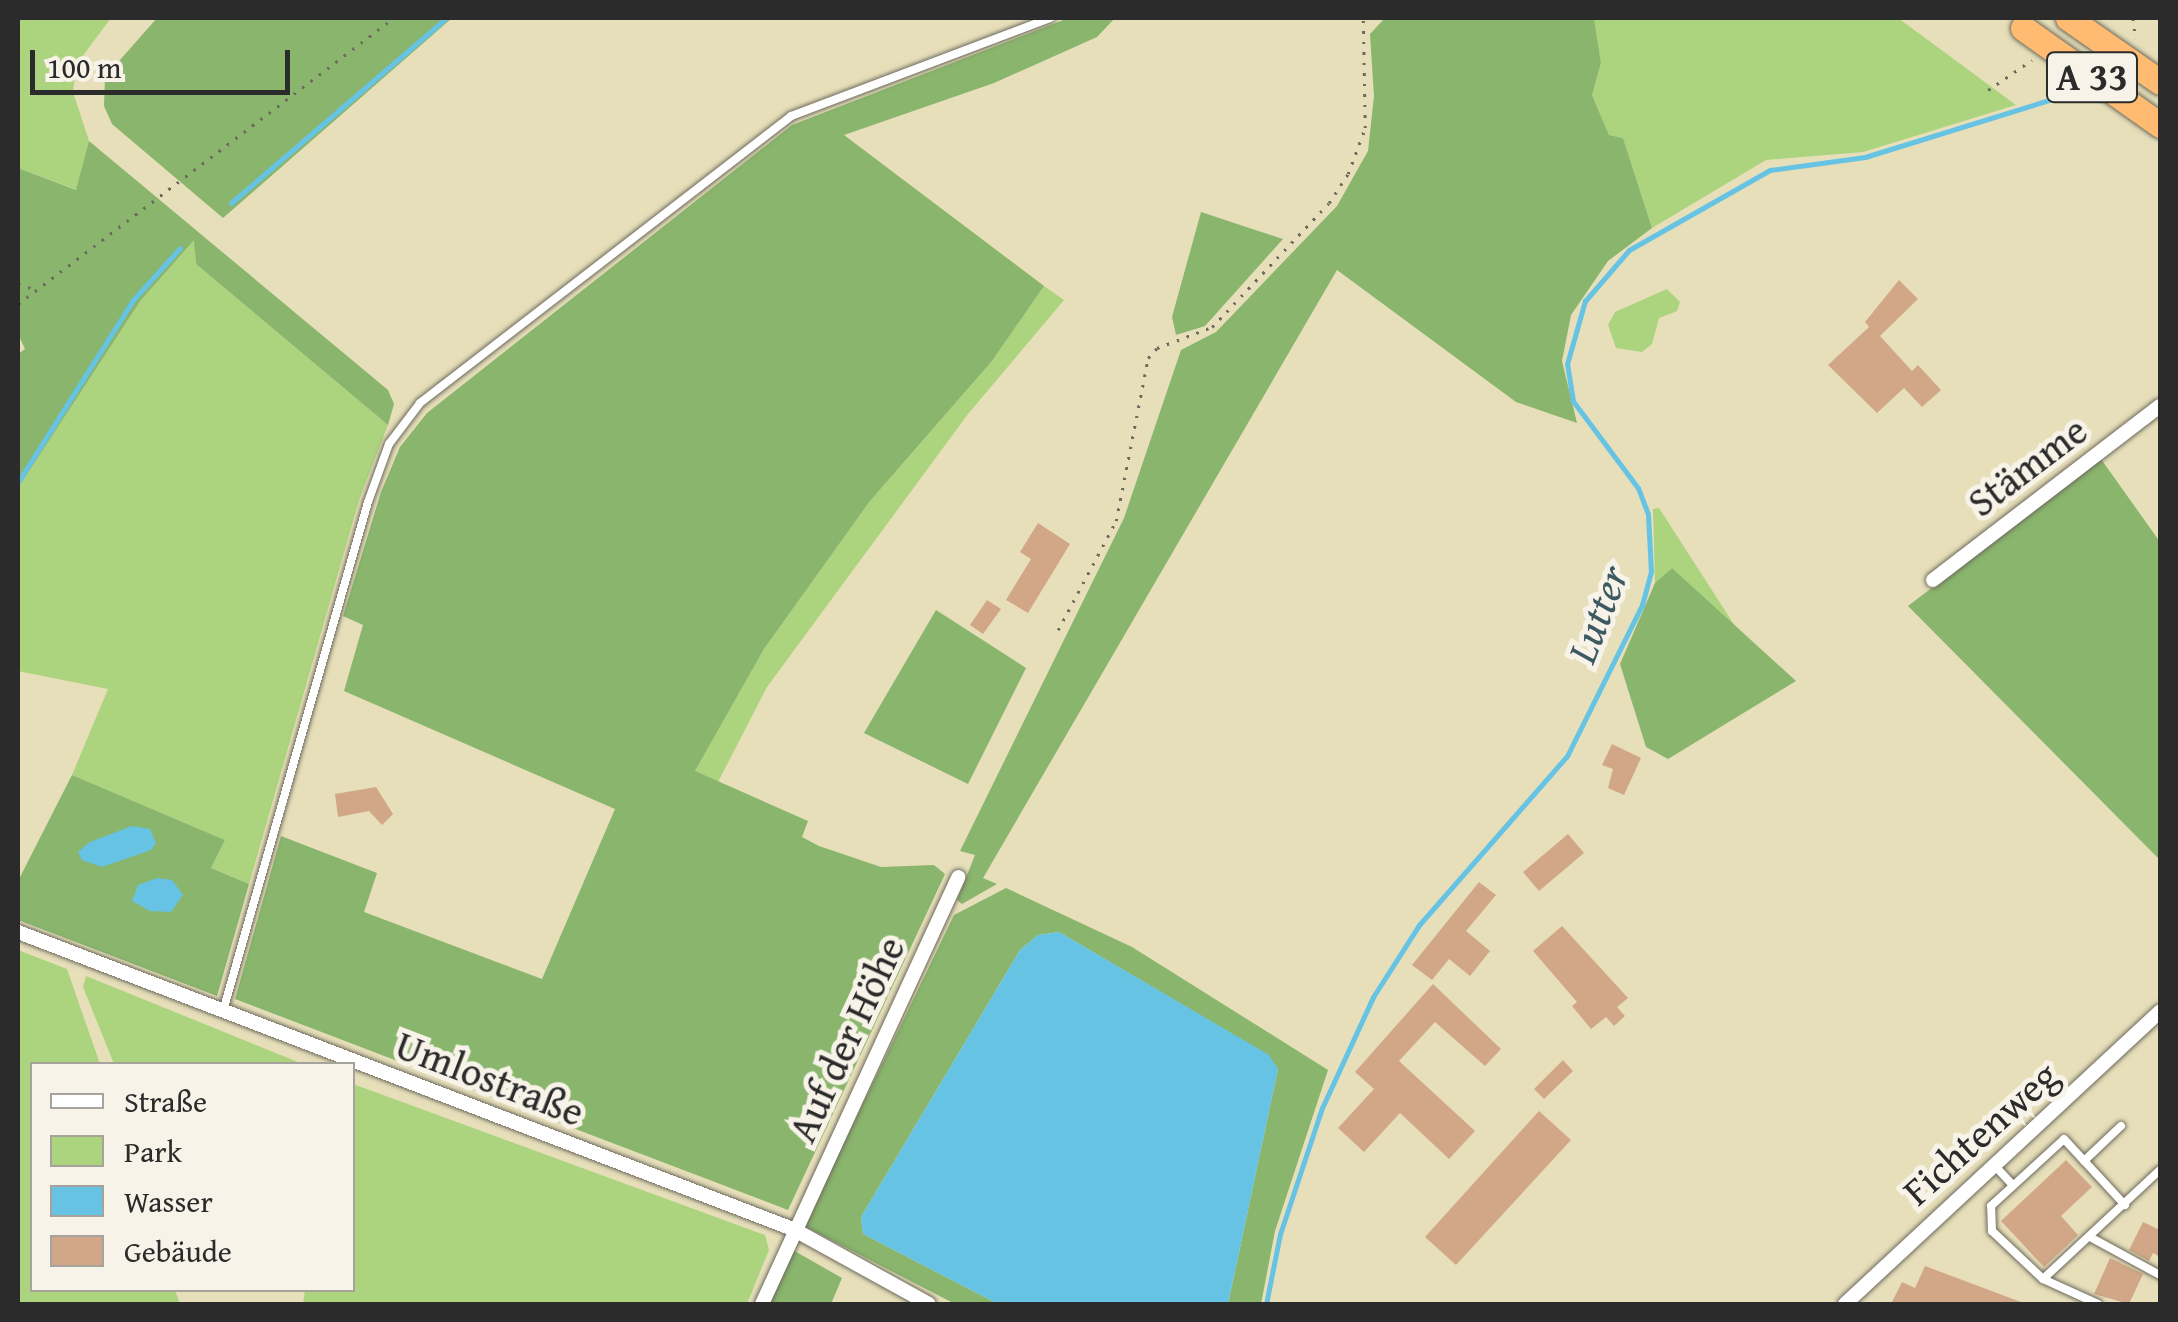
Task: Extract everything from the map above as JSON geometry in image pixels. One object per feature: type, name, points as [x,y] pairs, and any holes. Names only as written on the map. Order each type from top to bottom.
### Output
[{"type":"highway","name":"A 33","points":[[2068,18],[2160,82]]},
{"type":"highway","name":"A 33","points":[[2023,28],[2160,125]]},
{"type":"street","name":"Stämme","points":[[1933,580],[2160,406]]},
{"type":"street","name":"Auf der Höhe","points":[[762,1304],[958,877]]},
{"type":"street","name":"Umlostraße","points":[[18,932],[794,1229],[930,1304]]},
{"type":"street","name":"Fichtenweg","points":[[1845,1304],[2160,1010]]},
{"type":"lane","points":[[223,1011],[368,502],[389,444],[420,404],[791,116],[1051,18]]},
{"type":"lane","points":[[2084,1161],[2121,1126]]},
{"type":"lane","points":[[2098,1304],[2043,1280],[1992,1231],[1991,1206],[2064,1139],[2125,1205]]},
{"type":"lane","points":[[1995,1166],[2013,1186]]},
{"type":"lane","points":[[2043,1280],[2160,1170]]},
{"type":"lane","points":[[2090,1237],[2160,1275]]},
{"type":"path","points":[[18,304],[33,289],[212,161],[394,18]]},
{"type":"path","points":[[1058,630],[1116,521],[1148,358],[1157,348],[1212,327],[1329,203],[1348,174],[1366,128],[1363,18]]},
{"type":"path","points":[[18,284],[33,289]]},
{"type":"green space","points":[[18,18],[111,18],[76,65],[73,92],[89,141],[77,190],[18,168]]},
{"type":"green space","points":[[157,18],[452,18],[223,218],[112,124],[104,106],[105,77]]},
{"type":"green space","points":[[1115,18],[1097,37],[994,83],[844,135],[1044,286],[992,361],[870,501],[764,649],[695,771],[808,821],[802,837],[819,846],[881,867],[934,865],[945,874],[788,1210],[235,999],[281,836],[377,873],[364,912],[542,979],[615,809],[344,691],[363,625],[343,616],[381,492],[400,447],[427,413],[792,125],[1066,19]]},
{"type":"green space","points":[[1385,18],[1594,18],[1601,63],[1592,95],[1609,135],[1623,138],[1652,228],[1608,261],[1571,315],[1562,361],[1577,423],[1516,402],[1337,270],[983,878],[997,884],[962,904],[957,900],[975,855],[960,851],[1124,518],[1181,350],[1216,332],[1337,206],[1368,151],[1374,96],[1370,34]]},
{"type":"green space","points":[[1594,18],[1898,18],[2016,105],[1863,152],[1766,160],[1652,228],[1623,138],[1609,135],[1592,95],[1601,63]]},
{"type":"green space","points":[[89,141],[388,390],[394,404],[388,425],[196,264],[194,240],[141,300],[18,488],[18,354],[25,349],[18,334],[18,168],[76,190]]},
{"type":"green space","points":[[1201,212],[1283,239],[1205,326],[1176,335],[1172,317]]},
{"type":"green space","points":[[195,238],[196,264],[388,425],[359,500],[249,884],[211,868],[225,840],[72,775],[108,689],[18,671],[18,488],[141,300]]},
{"type":"green space","points":[[1044,286],[1064,300],[968,414],[767,687],[718,782],[695,771],[764,649],[870,501],[992,361]]},
{"type":"green space","points":[[1667,289],[1680,302],[1677,311],[1659,318],[1652,344],[1642,352],[1616,348],[1608,325],[1615,312]]},
{"type":"green space","points":[[2101,459],[2160,542],[2160,860],[1908,606]]},
{"type":"green space","points":[[1659,508],[1735,626],[1672,568],[1655,583],[1653,509]]},
{"type":"green space","points":[[1672,568],[1796,681],[1668,759],[1646,747],[1620,664],[1655,583]]},
{"type":"green space","points":[[936,610],[1026,668],[968,784],[864,733]]},
{"type":"green space","points":[[72,775],[225,840],[211,868],[249,884],[217,996],[18,920],[18,881]]},
{"type":"green space","points":[[1006,888],[1132,947],[1328,1070],[1275,1231],[1261,1304],[1228,1304],[1278,1069],[1268,1055],[1059,932],[1038,935],[1020,950],[861,1217],[863,1234],[998,1304],[955,1304],[804,1226],[954,915]]},
{"type":"green space","points":[[18,950],[67,969],[99,1062],[30,1062],[30,1292],[176,1292],[180,1304],[18,1304]]},
{"type":"green space","points":[[86,976],[298,1062],[113,1062],[83,987]]},
{"type":"green space","points":[[355,1085],[765,1235],[769,1250],[747,1304],[303,1304],[305,1292],[355,1292]]},
{"type":"green space","points":[[791,1249],[842,1278],[831,1304],[768,1304]]},
{"type":"water","points":[[132,826],[150,829],[156,843],[151,850],[102,867],[82,860],[78,852],[90,842]]},
{"type":"water","points":[[157,878],[172,880],[183,895],[171,912],[150,911],[132,901],[138,885]]},
{"type":"water","points":[[1059,932],[1269,1055],[1278,1069],[1228,1304],[998,1304],[863,1234],[861,1217],[1020,950],[1038,935]]},
{"type":"building","points":[[1899,280],[1918,299],[1880,336],[1912,371],[1918,365],[1941,390],[1922,407],[1904,388],[1877,413],[1828,365],[1869,327],[1865,322]]},
{"type":"building","points":[[1038,523],[1070,544],[1028,613],[1006,600],[1031,559],[1020,552]]},
{"type":"building","points":[[987,600],[1001,609],[983,634],[970,625]]},
{"type":"building","points":[[1612,744],[1641,758],[1624,795],[1608,788],[1613,769],[1602,765]]},
{"type":"building","points":[[376,787],[393,814],[382,825],[369,811],[338,817],[335,794]]},
{"type":"building","points":[[1568,834],[1584,853],[1539,891],[1523,872]]},
{"type":"building","points":[[1479,882],[1496,895],[1466,931],[1490,951],[1470,976],[1449,959],[1432,980],[1412,965]]},
{"type":"building","points":[[1562,926],[1628,998],[1617,1007],[1625,1016],[1614,1026],[1606,1017],[1591,1029],[1572,1006],[1577,1002],[1533,951]]},
{"type":"building","points":[[1433,984],[1501,1049],[1485,1066],[1435,1022],[1399,1061],[1475,1131],[1449,1159],[1400,1113],[1364,1152],[1338,1128],[1374,1089],[1355,1072]]},
{"type":"building","points":[[1563,1060],[1573,1071],[1544,1099],[1534,1089]]},
{"type":"building","points":[[1539,1111],[1571,1140],[1456,1265],[1425,1237]]},
{"type":"building","points":[[2066,1160],[2092,1187],[2061,1216],[2078,1235],[2044,1267],[2001,1221]]},
{"type":"building","points":[[2143,1222],[2160,1230],[2160,1257],[2153,1253],[2149,1261],[2129,1250]]},
{"type":"building","points":[[2110,1258],[2143,1274],[2129,1304],[2094,1294]]},
{"type":"building","points":[[1925,1266],[2021,1304],[1891,1304],[1902,1282],[1915,1288]]},
{"type":"waterway","points":[[231,203],[446,18]]},
{"type":"waterway","name":"Lutter","points":[[2111,80],[2132,74]]},
{"type":"waterway","name":"Lutter","points":[[1266,1304],[1280,1234],[1322,1108],[1373,997],[1419,925],[1567,756],[1642,605],[1651,572],[1648,514],[1638,488],[1573,401],[1567,364],[1585,301],[1629,250],[1770,170],[1865,157],[2091,87]]},
{"type":"waterway","points":[[18,482],[133,300],[180,248]]}]
